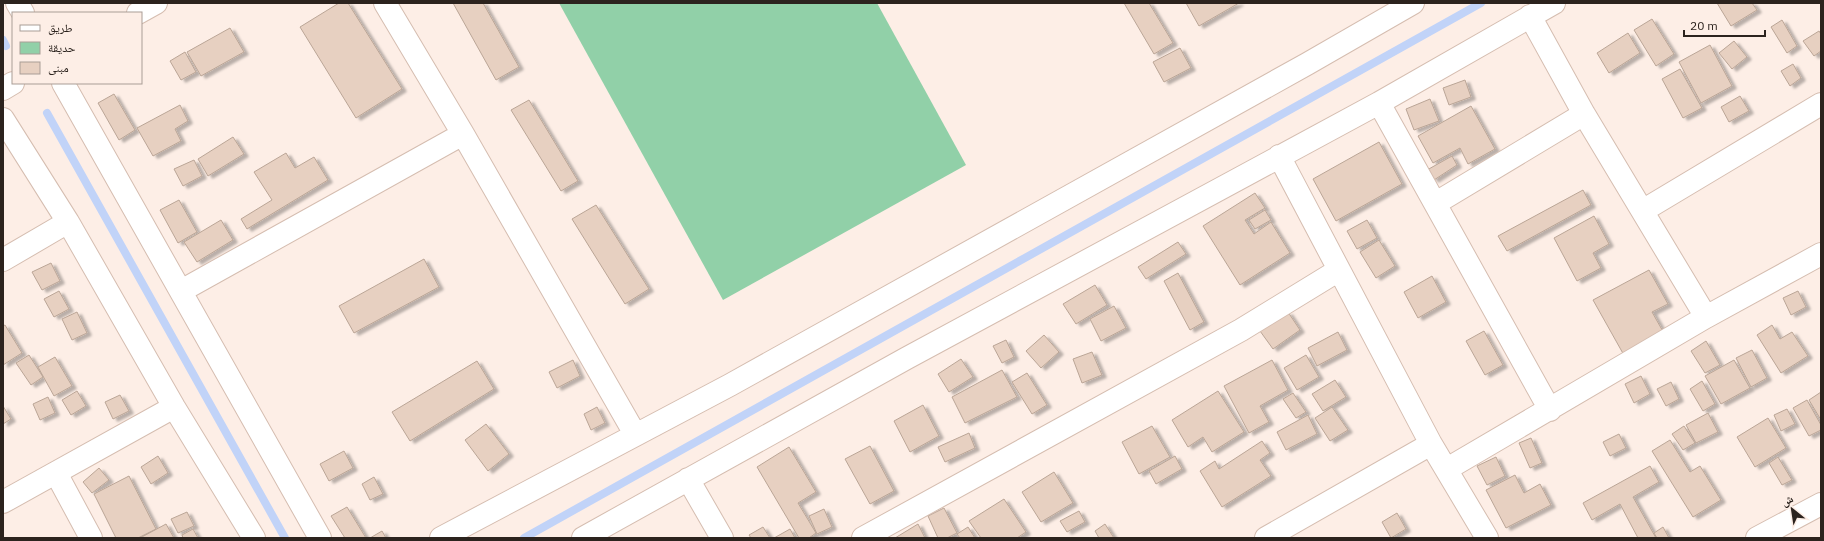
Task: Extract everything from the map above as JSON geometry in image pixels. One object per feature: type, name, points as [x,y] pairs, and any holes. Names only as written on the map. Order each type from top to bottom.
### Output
[{"type":"street","points":[[17,3],[22,12]]},
{"type":"street","points":[[140,12],[156,3]]},
{"type":"street","points":[[385,3],[463,134],[635,434]]},
{"type":"street","points":[[441,538],[744,377],[1307,64],[1413,3]]},
{"type":"street","points":[[583,538],[688,479],[1279,156],[1379,103],[1554,3]]},
{"type":"street","points":[[1530,16],[1584,114],[1644,210],[1706,318]]},
{"type":"street","points":[[3,89],[12,84]]},
{"type":"street","points":[[64,84],[320,538]]},
{"type":"street","points":[[1379,103],[1550,410]]},
{"type":"street","points":[[1644,210],[1821,104]]},
{"type":"street","points":[[1436,203],[1584,114]]},
{"type":"street","points":[[3,119],[68,222],[174,407],[254,538]]},
{"type":"street","points":[[181,291],[463,134]]},
{"type":"street","points":[[1279,156],[1431,444],[1487,538]]},
{"type":"street","points":[[3,260],[68,222]]},
{"type":"street","points":[[1447,469],[1706,318],[1821,254]]},
{"type":"street","points":[[863,538],[1241,330],[1339,270]]},
{"type":"street","points":[[3,502],[174,407]]},
{"type":"street","points":[[1274,536],[1431,444]]},
{"type":"street","points":[[56,473],[91,538]]},
{"type":"street","points":[[688,479],[722,538]]},
{"type":"street","points":[[1757,538],[1821,504]]},
{"type":"green space","points":[[559,3],[877,3],[966,165],[723,300]]},
{"type":"building","points":[[339,3],[348,3],[402,89],[356,118],[300,27]]},
{"type":"building","points":[[453,3],[483,3],[519,67],[496,80]]},
{"type":"building","points":[[1124,3],[1149,3],[1173,43],[1154,54]]},
{"type":"building","points":[[1186,3],[1239,3],[1199,26]]},
{"type":"building","points":[[1717,3],[1752,3],[1757,10],[1731,26]]},
{"type":"building","points":[[1652,19],[1674,54],[1656,66],[1634,30]]},
{"type":"building","points":[[1782,20],[1797,46],[1787,53],[1771,27]]},
{"type":"building","points":[[230,28],[244,52],[201,76],[187,52]]},
{"type":"building","points":[[1819,31],[1821,34],[1821,51],[1814,56],[1803,41]]},
{"type":"building","points":[[1628,33],[1640,53],[1609,73],[1597,53]]},
{"type":"building","points":[[1734,41],[1747,57],[1732,69],[1719,53]]},
{"type":"building","points":[[1710,45],[1732,86],[1701,103],[1679,62]]},
{"type":"building","points":[[1180,48],[1191,68],[1164,82],[1153,62]]},
{"type":"building","points":[[185,52],[196,72],[181,80],[170,61]]},
{"type":"building","points":[[1793,64],[1801,78],[1790,86],[1781,71]]},
{"type":"building","points":[[1680,69],[1702,108],[1683,118],[1662,79]]},
{"type":"building","points":[[1465,80],[1471,97],[1449,105],[1443,88]]},
{"type":"building","points":[[114,94],[135,130],[119,140],[98,103]]},
{"type":"building","points":[[1740,96],[1749,111],[1729,122],[1721,107]]},
{"type":"building","points":[[1430,99],[1439,121],[1414,130],[1406,109]]},
{"type":"building","points":[[529,100],[578,181],[561,191],[511,110]]},
{"type":"building","points":[[180,105],[188,121],[175,129],[181,141],[153,156],[137,128]]},
{"type":"building","points":[[1471,106],[1495,149],[1468,164],[1460,148],[1433,163],[1418,136]]},
{"type":"building","points":[[233,137],[244,154],[208,176],[198,159]]},
{"type":"building","points":[[1379,142],[1402,184],[1336,221],[1313,179]]},
{"type":"building","points":[[286,153],[295,168],[314,157],[328,180],[247,229],[241,219],[272,200],[254,172]]},
{"type":"building","points":[[1452,156],[1457,165],[1434,180],[1427,170]]},
{"type":"building","points":[[194,160],[202,176],[183,186],[174,169]]},
{"type":"building","points":[[1583,190],[1591,205],[1507,251],[1498,236]]},
{"type":"building","points":[[1255,193],[1265,208],[1245,220],[1254,234],[1271,222],[1290,253],[1240,285],[1203,226]]},
{"type":"building","points":[[179,200],[197,232],[178,243],[160,210]]},
{"type":"building","points":[[596,205],[649,289],[625,304],[572,219]]},
{"type":"building","points":[[1265,210],[1271,220],[1255,229],[1249,220]]},
{"type":"building","points":[[1594,216],[1609,244],[1593,253],[1601,268],[1577,281],[1554,238]]},
{"type":"building","points":[[221,220],[233,240],[197,262],[184,242]]},
{"type":"building","points":[[1367,220],[1377,238],[1357,249],[1347,231]]},
{"type":"building","points":[[1379,240],[1395,266],[1376,278],[1360,252]]},
{"type":"building","points":[[1178,242],[1186,254],[1146,279],[1138,267]]},
{"type":"building","points":[[424,259],[439,287],[354,333],[339,306]]},
{"type":"building","points":[[51,263],[60,281],[42,290],[32,272]]},
{"type":"building","points":[[1649,270],[1668,304],[1652,312],[1665,335],[1625,357],[1593,300]]},
{"type":"building","points":[[1178,273],[1204,322],[1190,330],[1164,281]]},
{"type":"building","points":[[1432,276],[1446,302],[1418,318],[1404,292]]},
{"type":"building","points":[[1095,285],[1107,305],[1076,324],[1063,304]]},
{"type":"building","points":[[59,291],[69,309],[54,317],[44,299]]},
{"type":"building","points":[[1798,291],[1806,307],[1791,315],[1783,298]]},
{"type":"building","points":[[1114,306],[1126,328],[1101,341],[1090,319]]},
{"type":"building","points":[[77,312],[87,333],[72,340],[62,319]]},
{"type":"building","points":[[1288,312],[1300,330],[1273,349],[1260,331]]},
{"type":"building","points":[[5,325],[22,353],[3,365],[3,326]]},
{"type":"building","points":[[1772,325],[1780,339],[1792,332],[1808,356],[1781,373],[1757,335]]},
{"type":"building","points":[[1484,331],[1503,365],[1485,375],[1466,341]]},
{"type":"building","points":[[1338,332],[1347,350],[1317,366],[1308,348]]},
{"type":"building","points":[[1044,335],[1059,352],[1041,368],[1026,351]]},
{"type":"building","points":[[1006,340],[1014,357],[1002,363],[993,346]]},
{"type":"building","points":[[1706,341],[1720,365],[1705,373],[1691,351]]},
{"type":"building","points":[[1752,350],[1767,378],[1751,387],[1736,358]]},
{"type":"building","points":[[1092,352],[1102,375],[1082,383],[1073,359]]},
{"type":"building","points":[[29,355],[43,377],[31,385],[16,363]]},
{"type":"building","points":[[1306,355],[1319,377],[1297,390],[1284,368]]},
{"type":"building","points":[[55,357],[72,386],[54,396],[38,367]]},
{"type":"building","points":[[961,359],[973,377],[949,392],[938,374]]},
{"type":"building","points":[[573,360],[580,376],[557,388],[549,372]]},
{"type":"building","points":[[1272,360],[1288,390],[1260,406],[1269,422],[1249,433],[1224,386]]},
{"type":"building","points":[[1734,360],[1750,388],[1721,404],[1705,376]]},
{"type":"building","points":[[477,361],[494,389],[410,441],[392,412]]},
{"type":"building","points":[[1002,370],[1017,397],[965,423],[952,397]]},
{"type":"building","points":[[1027,373],[1047,405],[1032,414],[1012,382]]},
{"type":"building","points":[[1641,376],[1650,394],[1634,403],[1625,384]]},
{"type":"building","points":[[1335,380],[1346,397],[1323,411],[1312,394]]},
{"type":"building","points":[[1702,381],[1715,404],[1703,411],[1690,389]]},
{"type":"building","points":[[1671,382],[1679,399],[1666,406],[1657,389]]},
{"type":"building","points":[[77,391],[86,406],[71,415],[62,400]]},
{"type":"building","points":[[1218,391],[1244,432],[1212,452],[1203,437],[1188,447],[1172,420]]},
{"type":"building","points":[[1821,392],[1821,420],[1809,400]]},
{"type":"building","points":[[1293,393],[1306,412],[1296,418],[1283,399]]},
{"type":"building","points":[[120,395],[129,411],[113,419],[105,402]]},
{"type":"building","points":[[48,397],[55,413],[40,420],[33,404]]},
{"type":"building","points":[[1807,400],[1821,425],[1821,430],[1809,436],[1793,408]]},
{"type":"building","points":[[923,405],[939,436],[910,452],[894,421]]},
{"type":"building","points":[[3,406],[11,419],[3,424]]},
{"type":"building","points":[[597,407],[605,423],[591,430],[584,414]]},
{"type":"building","points":[[1332,407],[1348,430],[1330,441],[1315,418]]},
{"type":"building","points":[[1787,409],[1795,424],[1781,431],[1774,415]]},
{"type":"building","points":[[1708,413],[1718,432],[1696,443],[1686,425]]},
{"type":"building","points":[[1308,415],[1317,434],[1286,450],[1277,432]]},
{"type":"building","points":[[1768,418],[1786,448],[1755,467],[1737,437]]},
{"type":"building","points":[[486,424],[509,454],[488,471],[465,440]]},
{"type":"building","points":[[1152,426],[1170,457],[1139,474],[1122,442]]},
{"type":"building","points":[[1684,426],[1695,443],[1683,450],[1672,434]]},
{"type":"building","points":[[969,433],[975,448],[945,462],[938,447]]},
{"type":"building","points":[[1619,434],[1626,448],[1610,456],[1603,442]]},
{"type":"building","points":[[1531,438],[1542,463],[1530,468],[1519,443]]},
{"type":"building","points":[[1670,440],[1690,472],[1700,466],[1721,500],[1693,517],[1652,451]]},
{"type":"building","points":[[1262,441],[1270,453],[1260,460],[1271,476],[1222,507],[1200,471],[1215,461],[1219,469]]},
{"type":"building","points":[[870,446],[894,491],[870,504],[845,459]]},
{"type":"building","points":[[789,447],[816,492],[798,503],[816,533],[809,538],[799,538],[757,467]]},
{"type":"building","points":[[344,451],[353,468],[329,481],[320,464]]},
{"type":"building","points":[[158,456],[168,473],[151,484],[141,467]]},
{"type":"building","points":[[1175,456],[1182,469],[1156,484],[1149,471]]},
{"type":"building","points":[[1496,457],[1505,476],[1487,485],[1477,466]]},
{"type":"building","points":[[1778,457],[1792,480],[1782,485],[1769,463]]},
{"type":"building","points":[[1650,466],[1659,482],[1633,497],[1656,538],[1638,538],[1620,504],[1592,520],[1583,503]]},
{"type":"building","points":[[99,468],[109,480],[92,493],[83,482]]},
{"type":"building","points":[[1054,472],[1073,503],[1041,522],[1022,492]]},
{"type":"building","points":[[1515,475],[1524,493],[1540,484],[1551,505],[1506,528],[1486,490]]},
{"type":"building","points":[[129,476],[156,529],[138,538],[116,538],[94,494]]},
{"type":"building","points":[[374,477],[383,494],[370,500],[362,484]]},
{"type":"building","points":[[1004,499],[1026,532],[1017,538],[981,538],[969,521]]},
{"type":"building","points":[[347,507],[366,538],[345,538],[331,516]]},
{"type":"building","points":[[944,508],[957,533],[947,538],[938,538],[928,516]]},
{"type":"building","points":[[824,509],[832,527],[817,534],[809,516]]},
{"type":"building","points":[[1079,511],[1085,522],[1067,532],[1060,521]]},
{"type":"building","points":[[187,512],[194,526],[178,533],[171,519]]},
{"type":"building","points":[[1397,513],[1406,529],[1391,538],[1382,522]]},
{"type":"building","points":[[166,524],[174,538],[140,538]]},
{"type":"building","points":[[918,524],[925,538],[895,538]]},
{"type":"building","points":[[1105,524],[1114,538],[1099,538],[1095,531]]},
{"type":"building","points":[[763,527],[770,538],[751,538],[749,535]]},
{"type":"building","points":[[968,527],[975,538],[960,538],[957,534]]},
{"type":"building","points":[[1663,527],[1669,538],[1657,538],[1654,533]]},
{"type":"building","points":[[193,529],[198,538],[183,538],[182,535]]},
{"type":"building","points":[[790,529],[795,538],[774,538]]},
{"type":"building","points":[[382,531],[386,538],[370,538]]},
{"type":"waterway","points":[[524,538],[1481,3]]},
{"type":"waterway","points":[[3,40],[6,46]]},
{"type":"waterway","points":[[47,113],[285,538]]}]
